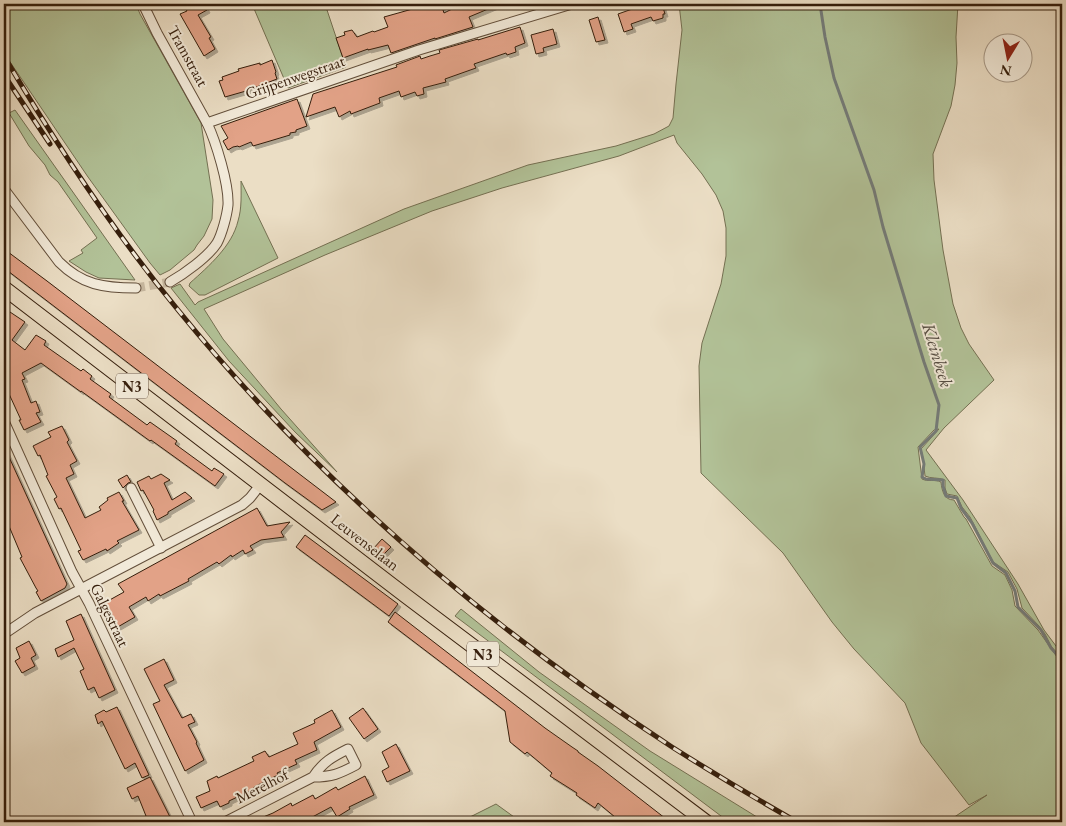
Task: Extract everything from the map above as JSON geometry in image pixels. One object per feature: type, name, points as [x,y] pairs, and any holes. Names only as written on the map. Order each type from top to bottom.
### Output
[{"type":"main road","name":"Leuvenselaan","points":[[4,288],[398,590],[706,822]]},
{"type":"street","name":"Tramstraat","points":[[143,4],[207,123]]},
{"type":"street","name":"Grijpenwegstraat","points":[[207,123],[419,50],[572,4]]},
{"type":"street","points":[[170,282],[181,276],[204,257],[217,243],[228,207],[227,192],[218,154],[207,123]]},
{"type":"street","points":[[4,189],[59,262],[68,271],[80,279],[104,287],[136,288]]},
{"type":"street","name":"Galgestraat","points":[[4,420],[72,572],[192,822]]},
{"type":"street","points":[[4,634],[35,613],[242,505],[261,484]]},
{"type":"street","points":[[131,488],[161,548]]},
{"type":"street","name":"Merelhof","points":[[225,822],[313,777]]},
{"type":"green space","points":[[4,4],[136,4],[201,123],[213,200],[212,219],[204,236],[194,250],[170,270],[160,275],[150,263],[88,177],[4,53],[4,43],[9,40],[4,31]]},
{"type":"green space","points":[[252,4],[325,4],[346,67],[288,88]]},
{"type":"green space","points":[[679,4],[958,4],[955,85],[951,106],[933,154],[934,180],[943,250],[953,304],[969,344],[994,380],[944,428],[926,450],[963,500],[1018,584],[1044,630],[1062,654],[1062,659],[1051,646],[1039,626],[1022,608],[1017,589],[1008,572],[993,562],[957,496],[947,494],[945,480],[925,476],[921,449],[939,429],[934,430],[918,447],[922,479],[941,482],[944,494],[951,500],[954,500],[992,566],[1005,575],[1012,590],[1015,606],[1038,630],[1062,664],[1062,822],[947,822],[987,795],[969,805],[921,743],[905,703],[854,649],[832,622],[783,553],[701,473],[699,366],[702,343],[721,284],[726,256],[726,228],[723,211],[716,195],[677,143],[674,135],[619,156],[502,188],[432,211],[325,255],[204,309],[223,339],[281,409],[337,472],[295,432],[229,361],[171,288],[180,284],[195,305],[404,209],[528,165],[616,146],[654,134],[669,126],[673,118],[682,30]]},
{"type":"green space","points":[[15,110],[135,280],[99,278],[69,261],[83,253],[81,250],[97,238],[58,182],[50,175],[45,165],[29,146],[9,113]]},
{"type":"green space","points":[[241,181],[278,258],[205,295],[199,295],[189,286],[190,283],[219,255],[231,239],[240,211]]},
{"type":"green space","points":[[461,609],[539,672],[650,751],[765,822],[729,822],[455,616]]},
{"type":"green space","points":[[496,804],[521,822],[460,822]]},
{"type":"building","points":[[183,4],[204,4],[207,10],[198,15],[211,37],[209,38],[215,49],[204,56],[180,14],[187,11]]},
{"type":"building","points":[[424,4],[436,4],[438,8],[442,7],[444,13],[462,4],[500,4],[469,17],[473,27],[391,53],[388,45],[368,49],[343,58],[336,38],[345,35],[344,32],[352,30],[357,37],[374,32],[388,27],[384,17]]},
{"type":"building","points":[[637,4],[662,4],[665,14],[663,14],[663,18],[653,21],[651,17],[631,24],[633,29],[624,32],[618,14],[638,7]]},
{"type":"building","points":[[598,17],[605,40],[596,42],[589,20]]},
{"type":"building","points":[[520,27],[525,43],[515,47],[516,52],[507,55],[506,53],[474,64],[476,68],[445,79],[446,82],[423,88],[424,94],[417,96],[415,92],[401,97],[399,91],[379,98],[380,103],[351,114],[350,111],[339,117],[335,107],[306,117],[313,94],[397,67],[396,65],[420,56],[421,59],[440,53],[439,50]]},
{"type":"building","points":[[553,29],[557,44],[543,48],[544,52],[536,54],[531,35]]},
{"type":"building","points":[[272,60],[277,79],[225,97],[219,81],[223,80],[222,77],[239,71],[238,69],[260,63],[260,65]]},
{"type":"building","points":[[297,99],[307,126],[290,133],[290,135],[253,146],[251,142],[228,150],[223,141],[228,138],[221,126]]},
{"type":"building","points":[[4,249],[336,502],[322,510],[285,483],[4,268]]},
{"type":"building","points":[[10,312],[25,322],[12,340],[25,350],[36,335],[46,341],[44,345],[81,371],[83,369],[92,376],[90,379],[111,394],[109,397],[147,425],[150,422],[177,441],[175,444],[212,471],[214,468],[224,474],[215,486],[41,363],[22,373],[25,379],[22,380],[31,403],[36,401],[40,412],[36,413],[41,422],[24,430],[4,383],[4,320]]},
{"type":"building","points":[[62,426],[69,440],[67,442],[77,461],[70,465],[74,474],[66,478],[85,518],[101,510],[99,507],[108,500],[107,498],[119,492],[124,501],[122,501],[139,530],[117,541],[119,543],[107,551],[106,549],[83,560],[78,551],[81,550],[61,508],[59,509],[54,499],[57,497],[46,476],[48,475],[40,455],[38,456],[33,446],[51,437],[48,432]]},
{"type":"building","points":[[4,446],[67,584],[65,588],[41,601],[36,592],[38,591],[20,558],[22,557],[6,519],[4,520]]},
{"type":"building","points":[[161,474],[170,480],[164,483],[172,500],[185,492],[192,498],[157,520],[154,510],[137,482],[149,476],[151,479]]},
{"type":"building","points":[[127,475],[131,482],[123,488],[118,480]]},
{"type":"building","points":[[257,508],[267,526],[290,522],[281,532],[284,537],[261,540],[250,546],[253,550],[245,554],[243,550],[232,557],[231,555],[219,564],[217,562],[188,579],[189,581],[160,596],[159,594],[148,601],[146,597],[129,607],[135,617],[116,628],[105,606],[107,605],[106,602],[124,592],[118,584]]},
{"type":"building","points":[[305,535],[398,604],[389,616],[296,547]]},
{"type":"building","points":[[382,539],[391,547],[382,556],[373,549]]},
{"type":"building","points":[[395,612],[670,822],[621,822],[598,803],[595,808],[576,795],[577,793],[550,776],[552,773],[527,752],[525,754],[510,742],[505,711],[388,622]]},
{"type":"building","points":[[81,614],[115,690],[99,698],[94,687],[88,690],[80,671],[84,669],[74,648],[58,657],[55,649],[74,640],[66,621]]},
{"type":"building","points":[[29,641],[36,655],[31,658],[35,666],[22,673],[15,661],[20,658],[16,648]]},
{"type":"building","points":[[164,659],[174,680],[164,685],[182,718],[191,714],[195,722],[188,725],[204,760],[185,771],[153,704],[160,701],[144,669]]},
{"type":"building","points":[[117,707],[149,775],[142,778],[135,763],[125,769],[102,721],[98,724],[95,715],[104,710],[106,712]]},
{"type":"building","points":[[363,708],[378,729],[364,739],[349,718]]},
{"type":"building","points":[[332,710],[341,727],[314,742],[317,750],[295,760],[297,764],[277,773],[278,775],[229,801],[229,803],[220,807],[217,801],[201,808],[196,797],[210,791],[207,781],[217,776],[218,778],[254,761],[252,757],[265,751],[269,757],[298,744],[293,733],[315,723],[314,720]]},
{"type":"building","points":[[396,744],[410,771],[387,782],[382,771],[389,767],[382,752]]},
{"type":"building","points":[[365,776],[374,795],[349,807],[350,809],[337,817],[331,807],[303,822],[251,822],[291,803],[292,806],[313,795],[315,799],[336,787],[338,790]]},
{"type":"building","points":[[150,777],[170,817],[159,822],[133,822],[146,816],[138,796],[132,799],[127,788]]},
{"type":"waterway","name":"Kleinbeek","points":[[820,4],[834,78],[874,190],[883,227],[939,405],[936,431],[920,447],[924,464],[922,477],[943,480],[946,496],[957,498],[993,563],[1006,573],[1015,591],[1018,607],[1041,630],[1051,648],[1062,660]]},
{"type":"tunnel","points":[[136,288],[170,282]]},
{"type":"railway","points":[[4,56],[86,186],[154,280],[232,373],[288,434],[347,492],[408,548],[471,601],[537,652],[604,701],[672,747],[797,822]]},
{"type":"railway","points":[[4,75],[50,144]]}]
